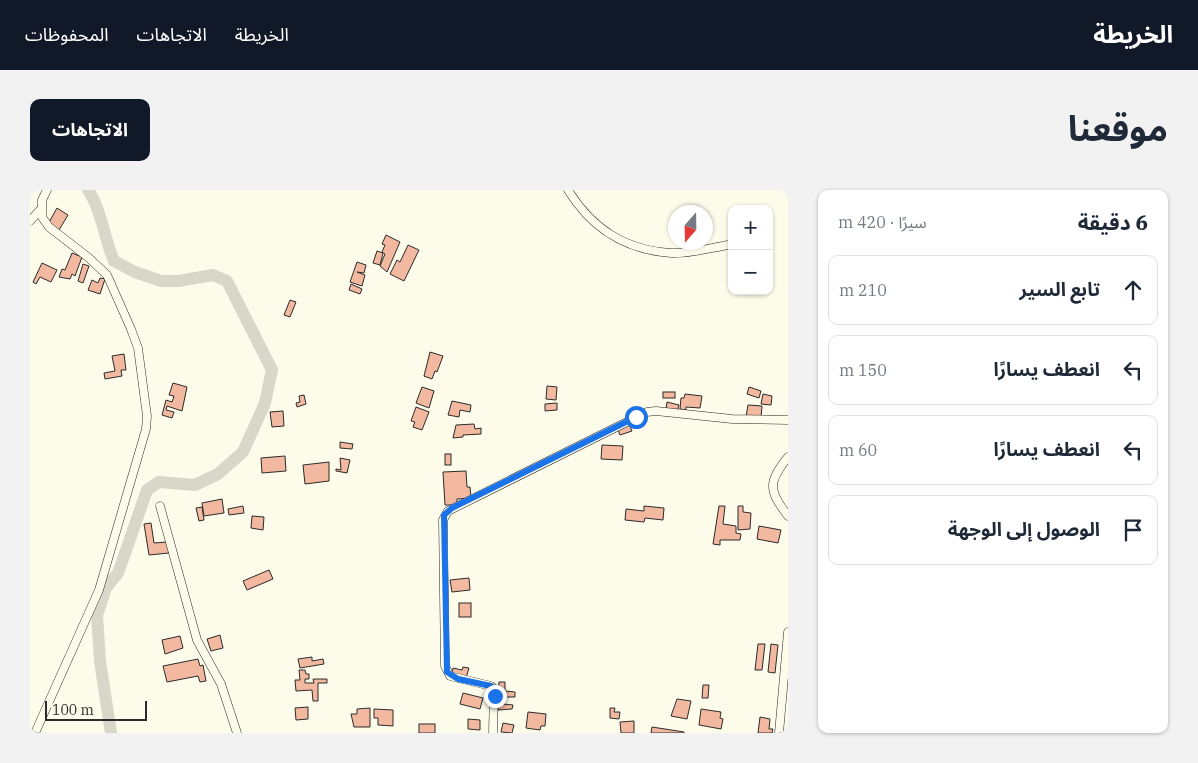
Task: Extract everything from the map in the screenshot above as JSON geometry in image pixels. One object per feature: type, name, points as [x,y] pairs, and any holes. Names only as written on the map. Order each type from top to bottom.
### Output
[{"type":"street","points":[[35,733],[99,590],[146,429],[147,416],[138,348],[106,275],[90,258],[49,227],[42,217],[40,210],[47,190]]},
{"type":"street","points":[[568,190],[577,205],[597,227],[626,243],[671,253],[728,245]]},
{"type":"street","points":[[30,221],[40,210]]},
{"type":"street","points":[[493,733],[494,689],[491,686],[450,676],[445,666],[443,520],[448,511],[647,412],[656,411],[732,419],[788,420]]},
{"type":"street","points":[[788,456],[777,471],[772,490],[775,499],[788,516]]},
{"type":"street","points":[[160,506],[197,640],[221,684],[238,733]]},
{"type":"street","points":[[779,733],[788,632]]},
{"type":"building","points":[[57,208],[68,215],[59,230],[48,224]]},
{"type":"building","points":[[386,235],[400,242],[387,272],[380,266],[385,254],[382,252],[385,245],[382,244]]},
{"type":"building","points":[[408,245],[419,250],[404,281],[390,274],[397,260],[400,262]]},
{"type":"building","points":[[377,251],[383,253],[380,265],[373,263]]},
{"type":"building","points":[[72,253],[82,257],[75,276],[72,274],[70,279],[59,277],[62,269],[65,270]]},
{"type":"building","points":[[357,262],[366,265],[364,273],[357,272],[365,275],[362,286],[350,282]]},
{"type":"building","points":[[42,263],[57,270],[51,282],[40,277],[36,284],[33,282]]},
{"type":"building","points":[[83,264],[89,266],[83,283],[78,281]]},
{"type":"building","points":[[100,278],[105,279],[100,294],[88,290],[92,280],[98,283]]},
{"type":"building","points":[[351,284],[362,289],[360,294],[349,290]]},
{"type":"building","points":[[290,300],[296,302],[290,317],[284,315]]},
{"type":"building","points":[[430,352],[443,356],[432,379],[424,376]]},
{"type":"building","points":[[124,354],[126,370],[121,370],[122,376],[105,379],[104,373],[115,371],[112,356]]},
{"type":"building","points":[[173,383],[187,387],[182,411],[167,406],[166,410],[174,412],[172,418],[162,415],[166,400],[172,402],[174,396],[169,395]]},
{"type":"building","points":[[547,386],[557,387],[556,400],[546,399]]},
{"type":"building","points":[[422,387],[434,391],[429,408],[416,403]]},
{"type":"building","points":[[749,387],[761,391],[759,398],[747,394]]},
{"type":"building","points":[[663,392],[675,392],[675,398],[663,398]]},
{"type":"building","points":[[685,394],[702,396],[700,408],[686,407],[686,410],[680,409],[681,398],[684,398]]},
{"type":"building","points":[[763,394],[772,396],[771,405],[761,404]]},
{"type":"building","points":[[304,395],[306,404],[297,407],[296,403],[300,402],[299,396]]},
{"type":"building","points":[[452,401],[471,405],[470,412],[460,410],[459,417],[448,415]]},
{"type":"building","points":[[667,402],[679,405],[677,411],[666,409]]},
{"type":"building","points":[[557,403],[557,410],[545,411],[545,404]]},
{"type":"building","points":[[748,405],[762,406],[761,418],[746,417]]},
{"type":"building","points":[[416,407],[429,412],[422,430],[413,427],[415,422],[411,421]]},
{"type":"building","points":[[283,411],[284,426],[272,427],[270,412]]},
{"type":"building","points":[[474,424],[475,429],[481,428],[481,434],[463,435],[463,437],[453,438],[456,425]]},
{"type":"building","points":[[629,424],[632,431],[620,435],[618,430]]},
{"type":"building","points":[[340,442],[353,444],[352,449],[340,448]]},
{"type":"building","points":[[602,445],[623,446],[622,460],[601,459]]},
{"type":"building","points":[[445,454],[451,454],[451,465],[445,465]]},
{"type":"building","points":[[285,456],[286,471],[262,473],[261,458]]},
{"type":"building","points":[[340,458],[350,460],[347,473],[336,471],[336,469],[341,470]]},
{"type":"building","points":[[329,462],[329,481],[305,484],[303,465]]},
{"type":"building","points":[[466,471],[467,487],[470,487],[471,498],[457,499],[457,505],[445,505],[443,472]]},
{"type":"building","points":[[222,499],[224,513],[204,516],[202,503]]},
{"type":"building","points":[[243,506],[244,513],[229,515],[228,509]]},
{"type":"building","points":[[644,506],[664,508],[663,520],[645,518],[644,522],[625,520],[626,509],[644,511]]},
{"type":"building","points":[[719,506],[725,506],[723,524],[736,526],[736,533],[741,534],[740,540],[720,540],[720,545],[713,544]]},
{"type":"building","points":[[738,506],[743,506],[743,512],[751,513],[750,529],[738,530]]},
{"type":"building","points":[[202,507],[204,520],[199,521],[196,508]]},
{"type":"building","points":[[252,516],[264,517],[263,530],[251,528]]},
{"type":"building","points":[[151,523],[154,543],[167,542],[169,553],[149,555],[144,524]]},
{"type":"building","points":[[759,526],[781,530],[778,543],[757,539]]},
{"type":"building","points":[[269,570],[273,579],[247,590],[243,581]]},
{"type":"building","points":[[469,578],[470,590],[452,592],[450,580]]},
{"type":"building","points":[[459,603],[471,603],[471,617],[459,617]]},
{"type":"building","points":[[220,635],[223,648],[211,651],[207,639]]},
{"type":"building","points":[[180,636],[183,648],[165,654],[162,640]]},
{"type":"building","points":[[758,644],[765,644],[762,670],[755,670]]},
{"type":"building","points":[[771,644],[778,645],[775,673],[768,672]]},
{"type":"building","points":[[312,657],[312,661],[323,659],[324,664],[300,668],[298,659]]},
{"type":"building","points":[[198,659],[200,666],[203,665],[206,681],[200,682],[198,676],[167,682],[163,666]]},
{"type":"building","points":[[463,667],[469,668],[466,678],[452,674],[453,668],[462,670]]},
{"type":"building","points":[[299,670],[305,670],[306,674],[309,674],[309,679],[305,679],[305,683],[314,683],[313,679],[327,679],[327,683],[318,683],[318,701],[313,701],[312,690],[296,691],[295,680],[300,680]]},
{"type":"building","points":[[499,682],[505,682],[505,691],[515,692],[515,697],[498,697]]},
{"type":"building","points":[[703,685],[709,685],[708,698],[702,698]]},
{"type":"building","points":[[463,693],[483,698],[480,709],[460,704]]},
{"type":"building","points":[[500,698],[504,699],[503,704],[513,705],[512,709],[498,710]]},
{"type":"building","points":[[677,699],[691,701],[687,719],[671,716]]},
{"type":"building","points":[[308,707],[308,719],[296,720],[295,708]]},
{"type":"building","points":[[370,708],[370,727],[354,727],[351,714],[357,714],[357,709]]},
{"type":"building","points":[[610,708],[615,708],[614,712],[620,712],[619,719],[610,718]]},
{"type":"building","points":[[374,709],[393,710],[393,726],[378,725],[378,718],[374,718]]},
{"type":"building","points":[[701,709],[721,712],[720,718],[723,719],[721,729],[699,725]]},
{"type":"building","points":[[528,712],[546,714],[545,726],[541,726],[540,730],[526,728]]},
{"type":"building","points":[[760,717],[770,719],[769,729],[773,729],[772,733],[758,733]]},
{"type":"building","points":[[468,719],[480,720],[480,730],[468,729]]},
{"type":"building","points":[[634,721],[634,733],[621,733],[620,722]]},
{"type":"building","points":[[503,723],[514,725],[512,733],[501,732]]},
{"type":"building","points":[[419,724],[435,724],[435,733],[419,733]]},
{"type":"building","points":[[652,727],[684,732],[684,733],[651,733]]},
{"type":"waterway","points":[[88,190],[97,207],[114,261],[135,272],[161,281],[178,281],[213,275],[227,281],[272,370],[265,403],[243,452],[218,474],[195,485],[159,482],[147,490],[118,573],[106,588],[97,615],[100,661],[111,733]]},
{"type":"route","points":[[495,696],[494,689],[491,686],[450,676],[445,666],[444,515],[452,508],[636,417]]}]
